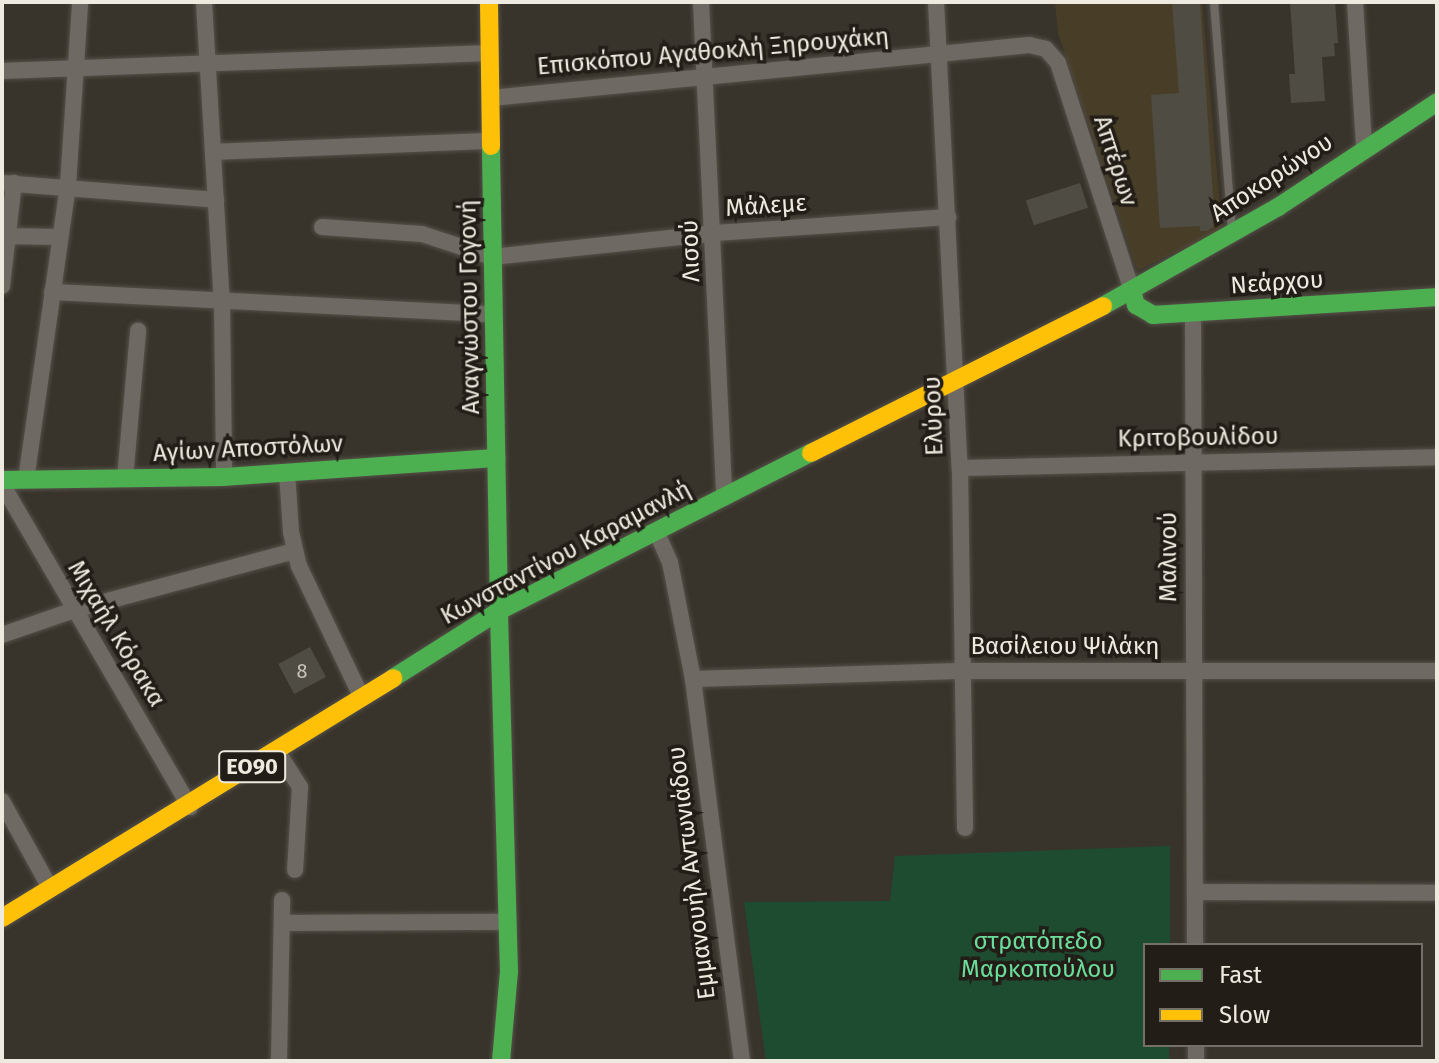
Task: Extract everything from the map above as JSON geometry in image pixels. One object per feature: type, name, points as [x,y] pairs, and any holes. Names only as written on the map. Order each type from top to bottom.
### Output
[{"type":"main road","name":"Αναγνώστου Γογονή","points":[[489,2],[499,611],[508,922],[501,1061]]},
{"type":"main road","name":"Αποκορώνου","points":[[1132,291],[1232,234],[1437,102]]},
{"type":"main road","name":"Νεάρχου","points":[[1132,291],[1143,311],[1193,312],[1437,297]]},
{"type":"main road","name":"Κωνσταντίνου Καραμανλή","points":[[2,918],[190,807],[499,611],[1132,291]]},
{"type":"main road","name":"Αγίων Αποστόλων","points":[[2,482],[224,477],[496,458]]},
{"type":"street","points":[[26,480],[68,185],[80,2]]},
{"type":"street","points":[[204,2],[222,301],[224,477]]},
{"type":"street","name":"Λισού","points":[[701,2],[715,233],[724,497]]},
{"type":"street","name":"Ελύρου","points":[[936,2],[960,468],[959,671],[965,828]]},
{"type":"street","points":[[1355,2],[1364,147]]},
{"type":"street","name":"Επισκόπου Αγαθοκλή Ξηρουχάκη","points":[[491,98],[1029,45],[1046,49]]},
{"type":"street","name":"Απτέρων","points":[[1046,49],[1058,63],[1132,291]]},
{"type":"street","points":[[2,71],[208,61],[490,53]]},
{"type":"street","points":[[213,152],[491,141]]},
{"type":"street","points":[[2,286],[8,183],[68,185],[216,200]]},
{"type":"street","name":"Μάλεμε","points":[[492,257],[715,233],[948,217]]},
{"type":"street","points":[[322,227],[422,234],[492,257]]},
{"type":"street","points":[[5,236],[60,237]]},
{"type":"street","points":[[52,292],[493,314]]},
{"type":"street","name":"Μαλινού","points":[[1193,312],[1195,943]]},
{"type":"street","points":[[125,478],[138,331]]},
{"type":"street","name":"Κριτοβουλίδου","points":[[960,468],[1437,457]]},
{"type":"street","points":[[287,472],[294,551],[361,696]]},
{"type":"street","name":"Μιχαήλ Κόρακα","points":[[2,482],[190,807]]},
{"type":"street","name":"Εμμανουήλ Αντωνιάδου","points":[[656,531],[670,562],[693,679],[742,1061]]},
{"type":"street","points":[[2,635],[74,610],[294,551]]},
{"type":"street","name":"Βασίλειου Ψιλάκη","points":[[693,679],[959,671],[1437,671]]},
{"type":"street","points":[[277,751],[300,787],[295,870]]},
{"type":"street","points":[[2,801],[50,888]]},
{"type":"street","points":[[1195,892],[1437,893]]},
{"type":"street","points":[[279,1061],[282,900]]},
{"type":"street","points":[[282,923],[508,922]]},
{"type":"lane","points":[[1214,2],[1232,234]]},
{"type":"shaded area","points":[[1055,2],[1202,2],[1222,229],[1139,270],[1136,266],[1058,33]]},
{"type":"green space","name":"στρατόπεδο Μαρκοπούλου","points":[[1170,846],[1170,943],[1143,943],[1143,1047],[1169,1047],[1169,1061],[766,1061],[744,902],[890,901],[895,856]]},
{"type":"building","points":[[1172,2],[1200,2],[1213,196],[1213,227],[1207,231],[1200,231],[1200,226],[1160,228],[1151,95],[1179,93]]},
{"type":"building","points":[[1290,2],[1335,2],[1338,43],[1334,43],[1335,56],[1322,57],[1325,101],[1291,103],[1289,74],[1295,74]]},
{"type":"building","points":[[1080,183],[1088,208],[1034,225],[1026,201]]},
{"type":"building","points":[[310,647],[326,677],[294,694],[278,664]]},
{"type":"traffic: fast","points":[[1103,306],[1278,207],[1437,102]]},
{"type":"traffic: fast","points":[[393,678],[499,611],[491,146]]},
{"type":"traffic: fast","points":[[1132,291],[1136,305],[1153,315],[1437,297]]},
{"type":"traffic: fast","points":[[501,1061],[509,972],[499,611],[811,453]]},
{"type":"traffic: fast","points":[[2,480],[224,477],[496,458]]},
{"type":"traffic: slow","points":[[489,2],[491,146]]},
{"type":"traffic: slow","points":[[811,453],[1103,306]]},
{"type":"traffic: slow","points":[[2,918],[393,678]]}]
